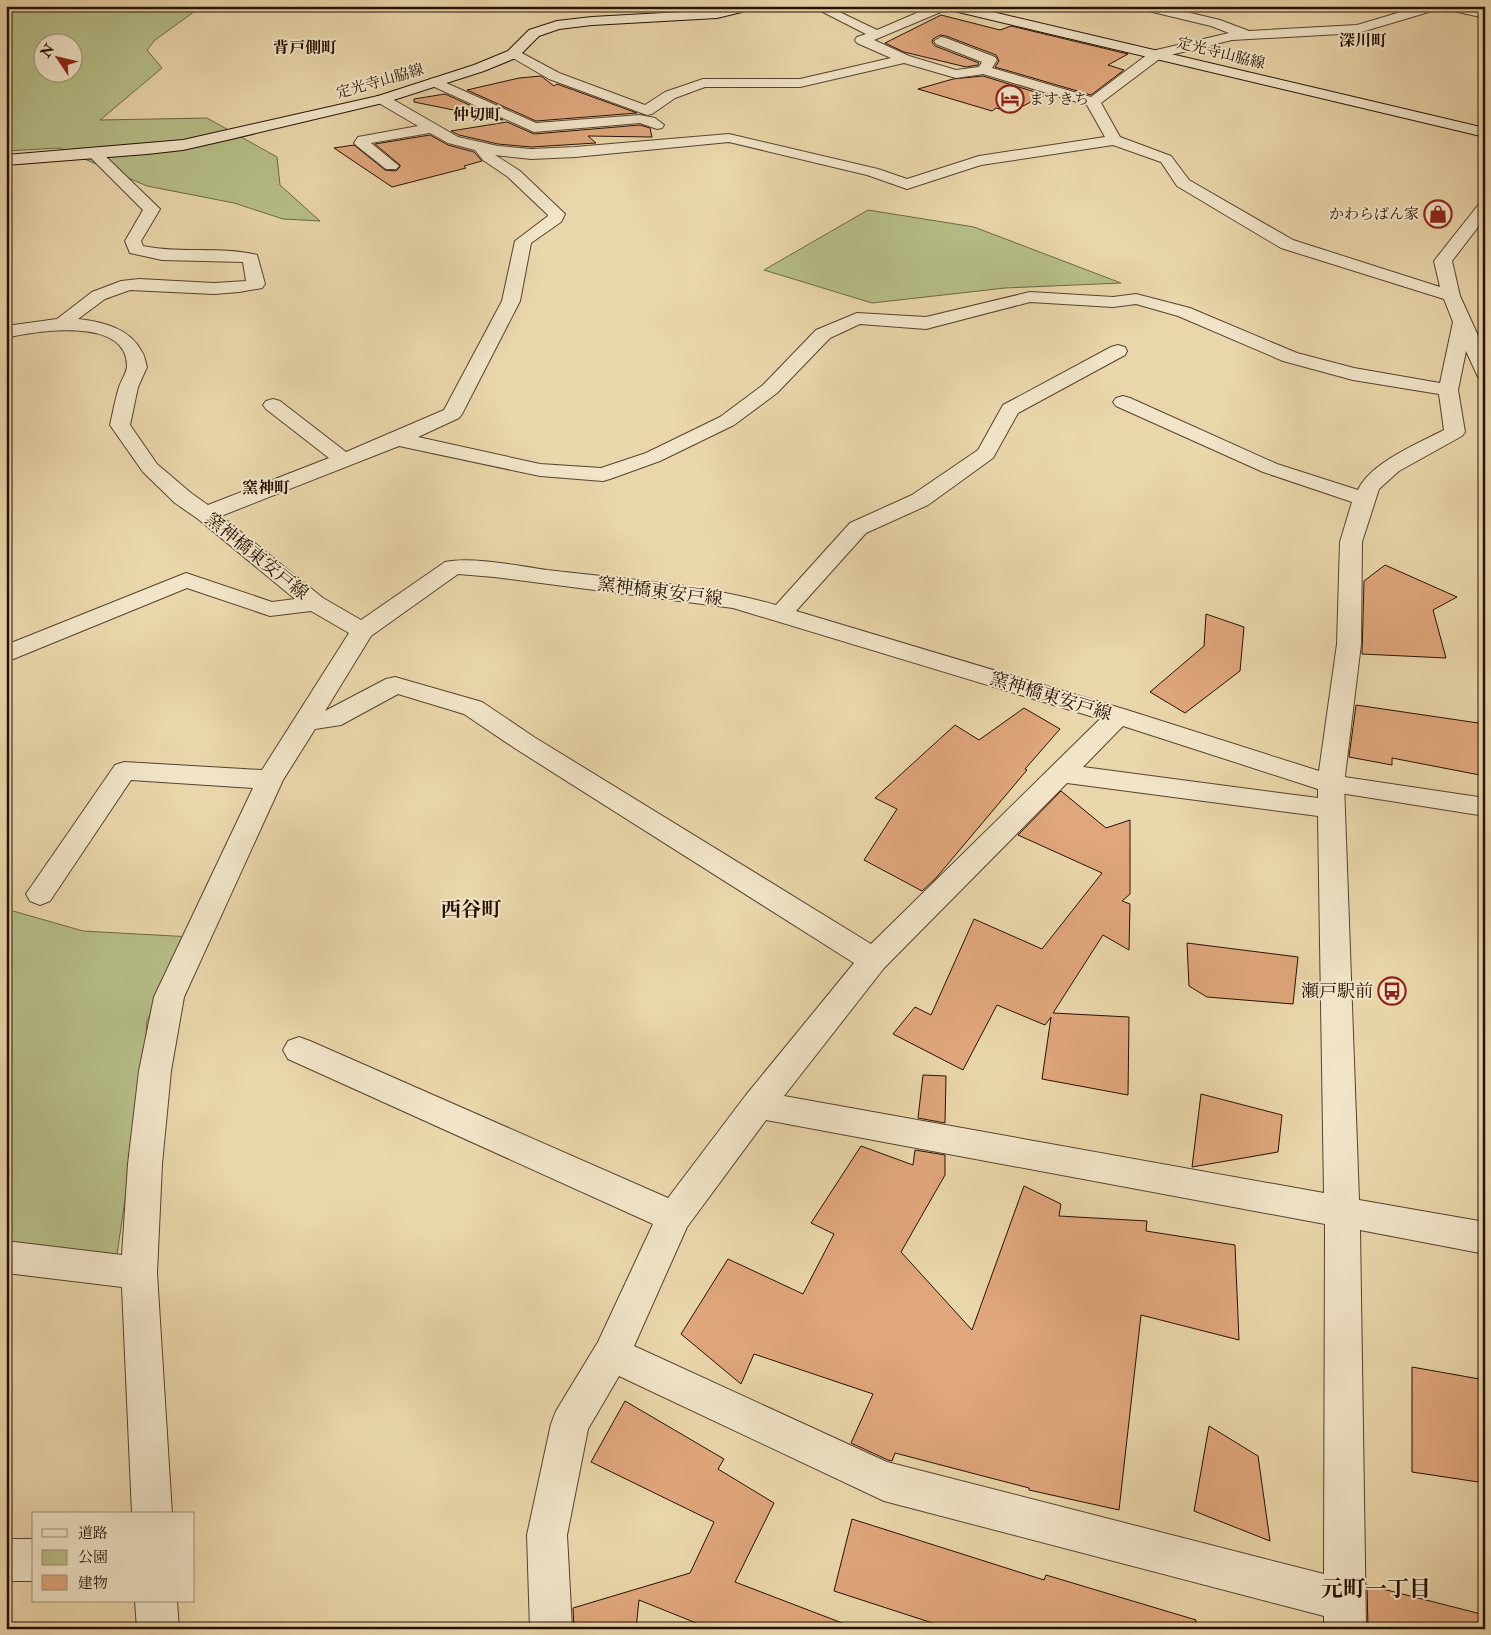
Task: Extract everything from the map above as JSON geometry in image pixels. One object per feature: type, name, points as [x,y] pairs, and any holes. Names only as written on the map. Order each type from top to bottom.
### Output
[{"type":"street","name":"定光寺山脇線","points":[[6,160],[192,143],[382,99],[479,68],[513,54],[534,33],[557,25],[592,20],[716,14],[750,6]]},
{"type":"street","points":[[817,6],[877,35]]},
{"type":"street","points":[[944,6],[862,40],[904,60],[956,74],[984,70],[1093,102],[1114,140]]},
{"type":"street","name":"定光寺山脇線","points":[[950,6],[1485,134]]},
{"type":"street","points":[[1144,6],[1215,23],[1249,36]]},
{"type":"street","points":[[1093,102],[1157,54],[1232,36],[1358,29],[1436,6]]},
{"type":"street","points":[[1448,6],[1485,14]]},
{"type":"street","points":[[941,41],[990,60],[984,70]]},
{"type":"street","points":[[513,54],[554,76],[647,111],[670,95],[703,83],[768,82],[800,84],[904,60]]},
{"type":"street","points":[[435,82],[534,128],[640,119],[650,121],[673,134],[670,143]]},
{"type":"street","points":[[382,99],[453,140],[498,151],[532,154],[729,138],[872,172],[907,184],[980,161],[1114,140],[1166,159],[1183,183],[1287,244],[1451,296]]},
{"type":"street","points":[[391,166],[362,143],[363,140],[433,128]]},
{"type":"street","points":[[206,514],[397,439],[452,414],[511,301],[523,241],[554,219],[557,214],[514,174],[488,157],[478,146]]},
{"type":"street","points":[[62,324],[74,312],[112,288],[139,284],[188,288],[238,288],[256,284],[251,259],[237,256],[162,255],[136,249],[133,241],[152,209],[94,153]]},
{"type":"street","points":[[1485,207],[1471,236],[1443,261],[1451,296],[1485,373]]},
{"type":"street","points":[[397,439],[540,470],[603,475],[653,457],[727,421],[770,389],[823,334],[857,318],[926,323],[1030,297],[1113,302],[1136,299],[1184,312],[1290,357],[1353,374],[1448,390]]},
{"type":"street","points":[[611,1354],[884,1480],[1345,1615],[1342,1213],[1332,796],[1348,644],[1351,542],[1364,499],[1370,486],[1392,467],[1455,432],[1448,390],[1463,320]]},
{"type":"street","name":"窯神橋東安戸線","points":[[6,332],[62,324],[107,329],[122,338],[133,352],[137,367],[130,378],[130,389],[120,425],[150,468],[182,498],[206,514],[315,603],[362,631],[452,567],[494,570],[736,601],[1118,716],[1332,796],[1485,807]]},
{"type":"street","points":[[781,614],[858,528],[920,500],[986,454],[1010,409],[1118,351]]},
{"type":"street","points":[[1122,402],[1270,468],[1364,499]]},
{"type":"street","points":[[274,405],[344,460]]},
{"type":"street","points":[[6,654],[186,580],[270,609],[315,603]]},
{"type":"street","points":[[152,1512],[139,1273],[145,1164],[155,1070],[169,997],[270,780],[362,631]]},
{"type":"street","points":[[307,721],[332,719],[396,685],[473,708],[525,743],[873,960]]},
{"type":"street","points":[[551,1629],[547,1535],[570,1424],[611,1354],[674,1217],[758,1105],[873,960],[1063,773],[1118,716]]},
{"type":"street","points":[[40,894],[124,771],[270,780]]},
{"type":"street","points":[[1063,773],[1332,796]]},
{"type":"street","points":[[299,1050],[674,1217]]},
{"type":"street","points":[[758,1105],[1485,1238]]},
{"type":"street","points":[[6,1257],[139,1273]]},
{"type":"street","points":[[6,1560],[32,1560]]},
{"type":"street","points":[[156,1602],[158,1629]]},
{"type":"green space","points":[[6,6],[121,6],[141,10],[148,6],[202,6],[155,40],[147,50],[162,68],[100,120],[207,118],[277,157],[280,185],[320,221],[283,219],[234,203],[147,186],[59,148],[6,151]]},
{"type":"green space","points":[[868,210],[974,227],[1121,283],[1005,288],[872,303],[764,270]]},
{"type":"green space","points":[[6,909],[83,931],[192,937],[165,981],[147,1021],[143,1078],[117,1254],[42,1248],[6,1242]]},
{"type":"building","points":[[941,15],[1000,30],[1011,26],[1128,54],[1108,65],[1124,70],[1091,95],[995,67],[999,61],[996,55],[946,36],[940,35],[933,39],[932,42],[935,46],[979,63],[978,65],[966,67],[904,52],[885,43]]},
{"type":"building","points":[[541,76],[554,86],[557,84],[637,113],[536,121],[467,90],[519,78]]},
{"type":"building","points":[[983,76],[1045,95],[1011,112],[996,108],[992,111],[918,89],[953,79]]},
{"type":"building","points":[[445,94],[503,120],[414,102],[414,99]]},
{"type":"building","points":[[507,122],[534,134],[640,125],[650,128],[652,137],[588,136],[596,143],[531,147],[498,144],[459,135],[451,131]]},
{"type":"building","points":[[430,135],[448,145],[474,152],[482,161],[464,166],[466,168],[392,187],[334,148],[354,145],[385,170],[396,171],[400,165],[375,144]]},
{"type":"building","points":[[1385,565],[1457,597],[1433,610],[1446,658],[1362,654],[1364,581]]},
{"type":"building","points":[[1206,614],[1244,627],[1240,671],[1185,713],[1150,692],[1204,646]]},
{"type":"building","points":[[1356,705],[1485,724],[1485,776],[1392,758],[1392,765],[1349,757]]},
{"type":"building","points":[[1024,708],[1060,729],[936,878],[922,891],[864,860],[897,809],[875,798],[955,725],[979,740]]},
{"type":"building","points":[[1061,791],[1106,828],[1130,820],[1130,894],[1122,901],[1130,904],[1129,950],[1103,935],[1053,1013],[1129,1017],[1128,1095],[1042,1079],[1051,1017],[1045,1025],[997,1005],[963,1070],[893,1034],[915,1007],[931,1015],[974,919],[1042,949],[1102,873],[1018,835]]},
{"type":"building","points":[[1187,943],[1298,957],[1293,1004],[1207,997],[1189,986]]},
{"type":"building","points":[[923,1075],[946,1076],[945,1123],[918,1118]]},
{"type":"building","points":[[1201,1094],[1282,1115],[1278,1152],[1192,1167]]},
{"type":"building","points":[[861,1146],[913,1165],[915,1150],[945,1155],[945,1175],[901,1252],[972,1330],[1024,1186],[1061,1204],[1059,1216],[1147,1221],[1146,1231],[1235,1245],[1239,1340],[1141,1315],[1119,1510],[1029,1490],[1029,1488],[895,1453],[892,1461],[888,1460],[851,1443],[873,1394],[754,1354],[741,1384],[681,1334],[728,1259],[803,1294],[834,1234],[811,1223]]},
{"type":"building","points":[[1412,1367],[1485,1380],[1485,1483],[1412,1472]]},
{"type":"building","points":[[625,1401],[724,1459],[718,1469],[774,1503],[735,1582],[850,1626],[849,1629],[711,1629],[639,1600],[636,1629],[574,1629],[573,1608],[690,1573],[714,1522],[591,1462]]},
{"type":"building","points":[[1209,1426],[1258,1456],[1270,1541],[1194,1511]]},
{"type":"building","points":[[852,1519],[1044,1580],[1046,1575],[1196,1620],[1195,1629],[951,1629],[834,1591]]},
{"type":"building","points":[[1367,1585],[1485,1615],[1485,1629],[1368,1629]]},
{"type":"place","name":"ますきち","points":[[1010,99]]},
{"type":"place","name":"かわらばん家","points":[[1438,214]]},
{"type":"place","name":"瀬戸駅前","points":[[1392,991]]},
{"type":"district","name":"深川町","points":[[1363,40]]},
{"type":"district","name":"背戸側町","points":[[305,47]]},
{"type":"district","name":"仲切町","points":[[477,114]]},
{"type":"district","name":"窯神町","points":[[266,487]]},
{"type":"district","name":"西谷町","points":[[471,909]]},
{"type":"district","name":"元町一丁目","points":[[1376,1588]]}]
